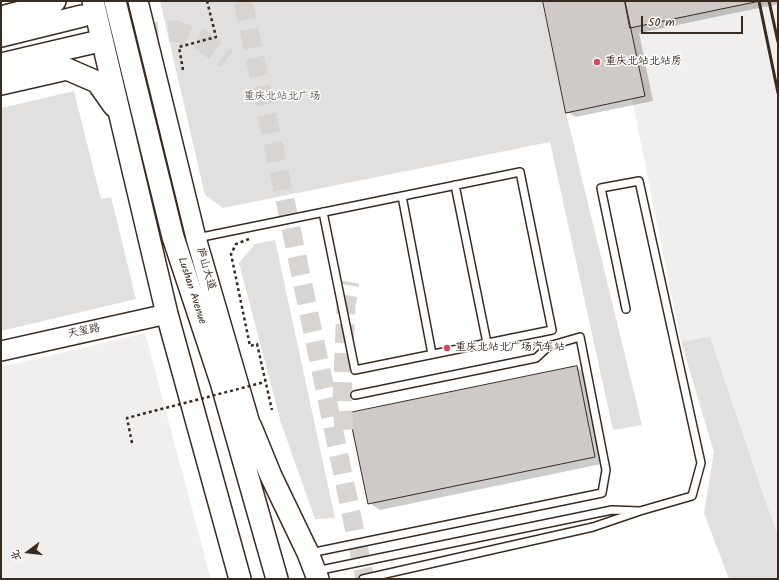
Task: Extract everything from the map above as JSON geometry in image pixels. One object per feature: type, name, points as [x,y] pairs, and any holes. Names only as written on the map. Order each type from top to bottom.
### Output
[{"type":"main road","points":[[1,17],[52,4],[55,1]]},
{"type":"main road","name":"Lushan Avenue","points":[[115,1],[174,237],[221,382],[277,579]]},
{"type":"main road","points":[[1,36],[88,8],[120,114],[167,314],[240,579]]},
{"type":"main road","points":[[1,64],[91,43]]},
{"type":"main road","points":[[1,84],[67,69],[97,82],[120,114]]},
{"type":"main road","points":[[251,427],[271,476],[313,568]]},
{"type":"street","name":"庐山大道","points":[[138,1],[196,238],[251,427],[265,538]]},
{"type":"street","name":"天玺路","points":[[1,351],[167,314]]},
{"type":"lane","points":[[196,238],[323,212],[402,196],[455,185],[520,172],[552,330],[355,370],[323,212]]},
{"type":"lane","points":[[363,579],[593,527],[640,511],[692,496],[701,464],[639,181],[601,188],[626,309]]},
{"type":"lane","points":[[455,185],[487,343]]},
{"type":"lane","points":[[402,196],[432,354]]},
{"type":"lane","points":[[313,568],[602,493],[606,470],[580,337],[549,346],[536,358],[355,396]]},
{"type":"lane","points":[[313,568],[612,510],[640,511]]},
{"type":"path","points":[[183,70],[179,47],[216,37],[207,1]]},
{"type":"path","points":[[249,239],[236,244],[231,254],[250,346],[257,344],[272,410]]},
{"type":"path","points":[[132,443],[127,418],[265,382]]},
{"type":"shaded area","points":[[612,1],[778,1],[778,534],[765,500],[710,336],[681,342]]},
{"type":"shaded area","points":[[145,333],[211,579],[1,579],[1,367]]},
{"type":"green space","name":"重庆北站北广场","points":[[160,1],[542,1],[566,113],[642,425],[613,430],[550,142],[223,208],[205,195]]},
{"type":"green space","points":[[74,91],[101,199],[111,197],[136,299],[1,331],[1,108]]},
{"type":"green space","points":[[275,240],[335,518],[315,519],[281,423],[239,263],[255,244]]},
{"type":"green space","points":[[710,336],[765,500],[778,534],[778,579],[729,579],[704,513],[714,452],[681,342]]},
{"type":"building","name":"重庆北站北站房","points":[[543,1],[625,1],[645,96],[566,113]]},
{"type":"building","points":[[625,1],[760,1],[630,28]]},
{"type":"building","points":[[577,366],[595,457],[368,504],[349,413]]},
{"type":"tunnel","points":[[243,1],[365,579]]},
{"type":"tunnel","points":[[107,39],[123,35],[176,31],[201,40],[227,59]]},
{"type":"tunnel","points":[[344,430],[342,401],[346,305],[350,282]]},
{"type":"railway","points":[[759,1],[778,93]]},
{"type":"railway","points":[[769,1],[778,42]]},
{"type":"place","name":"重庆北站北站房","points":[[597,62]]},
{"type":"place","name":"重庆北站北广场汽车站","points":[[447,348]]}]
